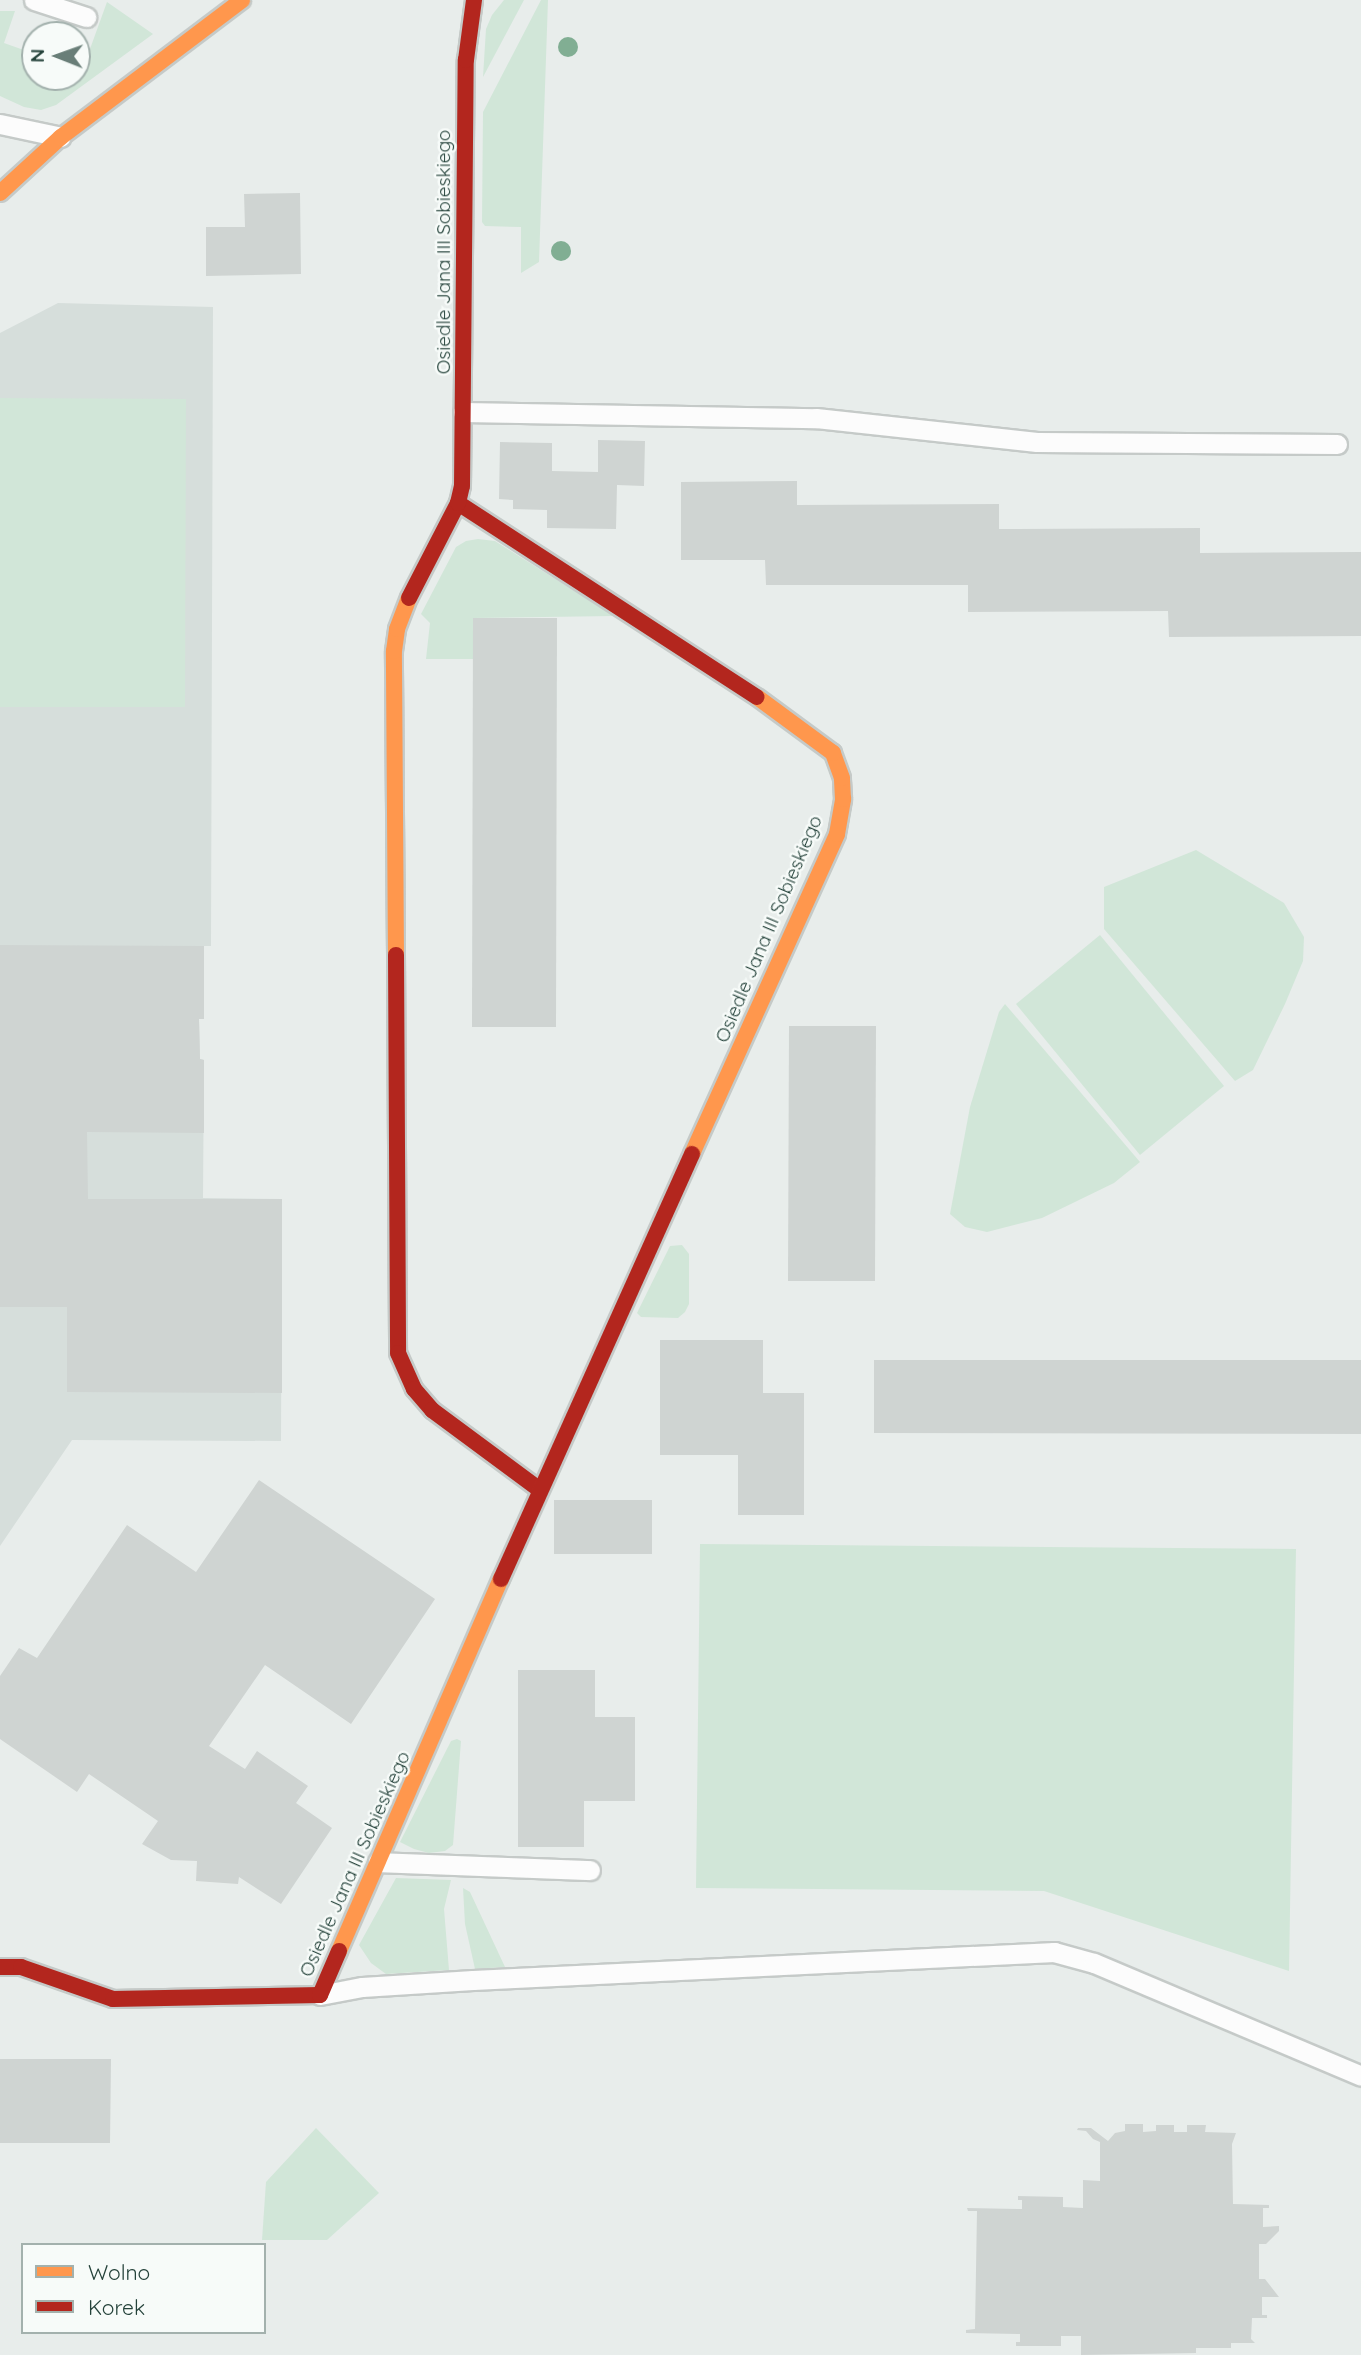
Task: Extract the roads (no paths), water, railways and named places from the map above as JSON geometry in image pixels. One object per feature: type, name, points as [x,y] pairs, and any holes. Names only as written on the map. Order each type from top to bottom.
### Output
[{"type":"street","points":[[0,192],[61,137],[242,0]]},
{"type":"street","name":"Osiedle Jana III Sobieskiego","points":[[474,0],[466,60],[462,486],[458,503],[406,605],[397,629],[394,651],[398,1353],[414,1389],[432,1410],[540,1490]]},
{"type":"street","name":"Osiedle Jana III Sobieskiego","points":[[0,1967],[21,1967],[113,1999],[320,1995],[540,1490],[837,834],[844,799],[842,778],[833,753],[796,723],[458,503]]},
{"type":"lane","points":[[34,0],[86,17]]},
{"type":"lane","points":[[0,124],[61,137]]},
{"type":"lane","points":[[463,412],[816,418],[1037,442],[1337,444]]},
{"type":"lane","points":[[378,1862],[590,1871]]},
{"type":"lane","points":[[320,1995],[362,1987],[473,1980],[1054,1952],[1094,1963],[1361,2076]]}]
